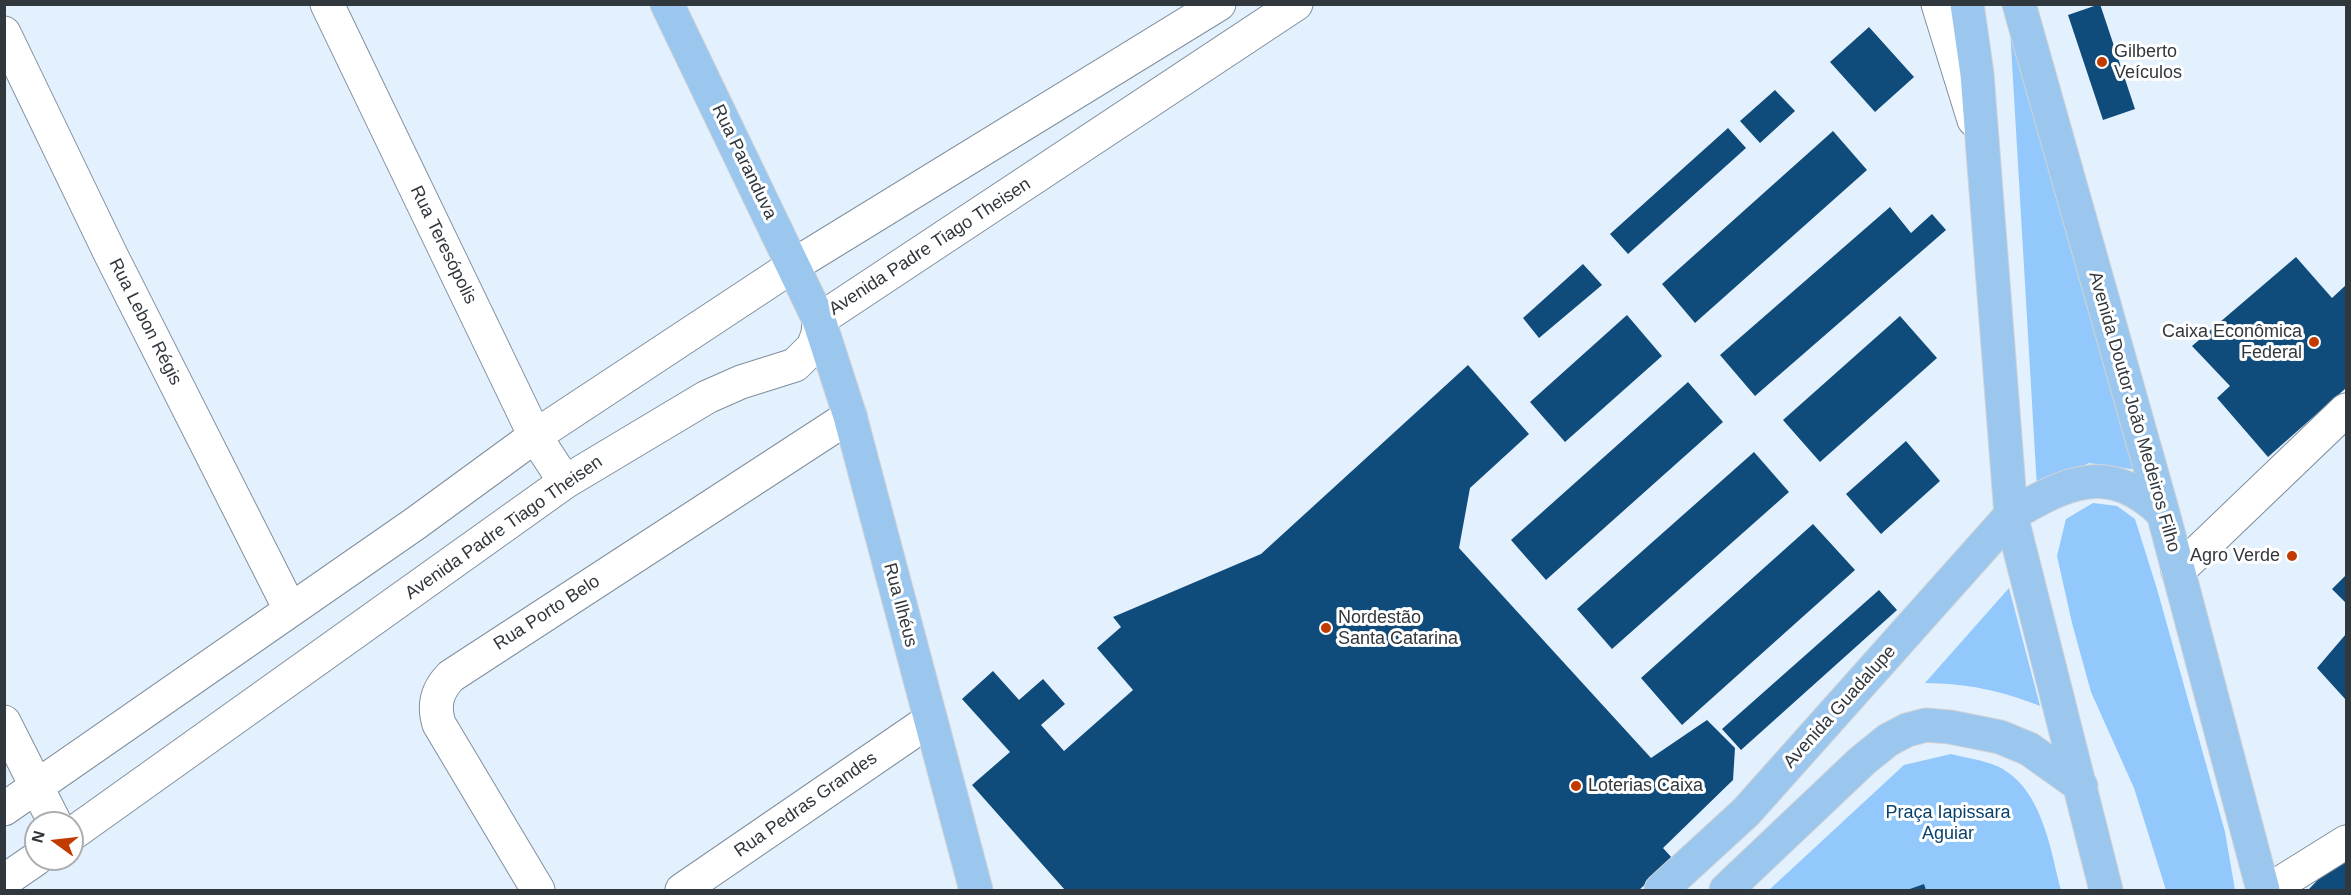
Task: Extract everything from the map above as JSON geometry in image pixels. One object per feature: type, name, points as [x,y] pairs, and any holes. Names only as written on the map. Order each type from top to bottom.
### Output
[{"type":"main road","name":"Rua Paranduva","points":[[667,4],[819,320]]},
{"type":"main road","points":[[1967,4],[1974,46],[2011,515],[2106,891]]},
{"type":"main road","name":"Avenida Doutor João Medeiros Filho","points":[[2024,6],[2163,513],[2263,891]]},
{"type":"main road","name":"Rua Ilhéus","points":[[819,320],[850,416],[976,891]]},
{"type":"main road","name":"Avenida Guadalupe","points":[[1660,891],[1746,812],[2011,515],[2060,488],[2085,480],[2110,483],[2146,497],[2163,513]]},
{"type":"main road","points":[[1726,891],[1862,761],[1887,740],[1907,730],[1926,725],[1950,727],[2000,737],[2030,749],[2081,786]]},
{"type":"main road","points":[[1706,891],[1756,842],[1759,834],[1757,826],[1746,812]]},
{"type":"street","name":"Rua Teresópolis","points":[[327,4],[536,436],[565,482]]},
{"type":"street","points":[[4,809],[416,523],[536,436],[794,266],[1219,4]]},
{"type":"street","name":"Avenida Padre Tiago Theisen","points":[[84,825],[565,482],[707,397],[741,382],[795,365],[813,347],[818,334],[819,320],[1296,4]]},
{"type":"street","points":[[1938,4],[1981,143]]},
{"type":"street","name":"Rua Lebon Régis","points":[[4,33],[111,255],[290,609]]},
{"type":"street","points":[[2178,571],[2346,410]]},
{"type":"street","name":"Rua Porto Belo","points":[[537,891],[440,724],[436,703],[443,684],[451,676],[850,416]]},
{"type":"street","name":"Rua Pedras Grandes","points":[[682,891],[930,720]]},
{"type":"street","points":[[4,722],[50,811]]},
{"type":"street","points":[[2269,891],[2346,842]]},
{"type":"street","points":[[4,881],[24,867]]},
{"type":"green space","points":[[2009,11],[2145,471],[2089,463],[2037,488]]},
{"type":"green space","points":[[2093,503],[2117,506],[2135,519],[2225,832],[2235,890],[2166,890],[2134,788],[2091,692],[2057,556],[2066,519]]},
{"type":"green space","points":[[2009,588],[2040,706],[1984,689],[1925,683]]},
{"type":"green space","name":"Praça Iapissara Aguiar","points":[[1951,754],[1997,766],[2024,788],[2042,820],[2061,890],[1769,890],[1904,765]]},
{"type":"building","name":"Gilberto Veículos","points":[[2100,4],[2135,109],[2103,120],[2068,15]]},
{"type":"building","points":[[1869,27],[1914,77],[1875,112],[1830,62]]},
{"type":"building","points":[[1775,90],[1795,111],[1760,143],[1740,121]]},
{"type":"building","points":[[1728,128],[1746,148],[1628,254],[1610,234]]},
{"type":"building","points":[[1833,131],[1867,170],[1695,323],[1662,284]]},
{"type":"building","points":[[1890,207],[1911,233],[1932,214],[1946,230],[1755,396],[1720,355]]},
{"type":"building","points":[[2296,257],[2332,298],[2346,285],[2346,388],[2268,457],[2217,398],[2230,386],[2192,346]]},
{"type":"building","points":[[1583,264],[1602,285],[1539,338],[1523,318]]},
{"type":"building","points":[[1627,315],[1662,356],[1565,442],[1530,402]]},
{"type":"building","points":[[1900,316],[1937,358],[1820,462],[1783,420]]},
{"type":"building","name":"Nordestão Santa Catarina","points":[[1468,365],[1529,434],[1470,488],[1459,548],[1651,758],[1707,720],[1735,748],[1733,780],[1663,848],[1673,859],[1639,890],[1065,890],[972,785],[1010,752],[962,699],[993,671],[1019,700],[1043,679],[1065,704],[1041,725],[1064,751],[1133,690],[1097,648],[1121,627],[1113,617],[1261,554]]},
{"type":"building","points":[[1688,382],[1723,422],[1546,580],[1511,540]]},
{"type":"building","points":[[1906,441],[1940,481],[1881,534],[1846,494]]},
{"type":"building","points":[[1754,452],[1789,492],[1612,649],[1577,609]]},
{"type":"building","points":[[1813,524],[1855,570],[1682,725],[1641,678]]},
{"type":"building","points":[[2346,575],[2346,603],[2332,589]]},
{"type":"building","points":[[1879,590],[1897,610],[1741,750],[1722,729]]},
{"type":"building","points":[[2346,634],[2346,700],[2317,668]]},
{"type":"building","points":[[2340,857],[2346,863],[2346,890],[2308,890]]},
{"type":"building","points":[[1924,884],[1926,890],[1907,890]]},
{"type":"place","name":"Gilberto Veículos","points":[[2102,62]]},
{"type":"place","name":"Caixa Econômica Federal","points":[[2314,342]]},
{"type":"place","name":"Agro Verde","points":[[2292,556]]},
{"type":"place","name":"Nordestão Santa Catarina","points":[[1326,628]]},
{"type":"place","name":"Loterias Caixa","points":[[1576,786]]}]
